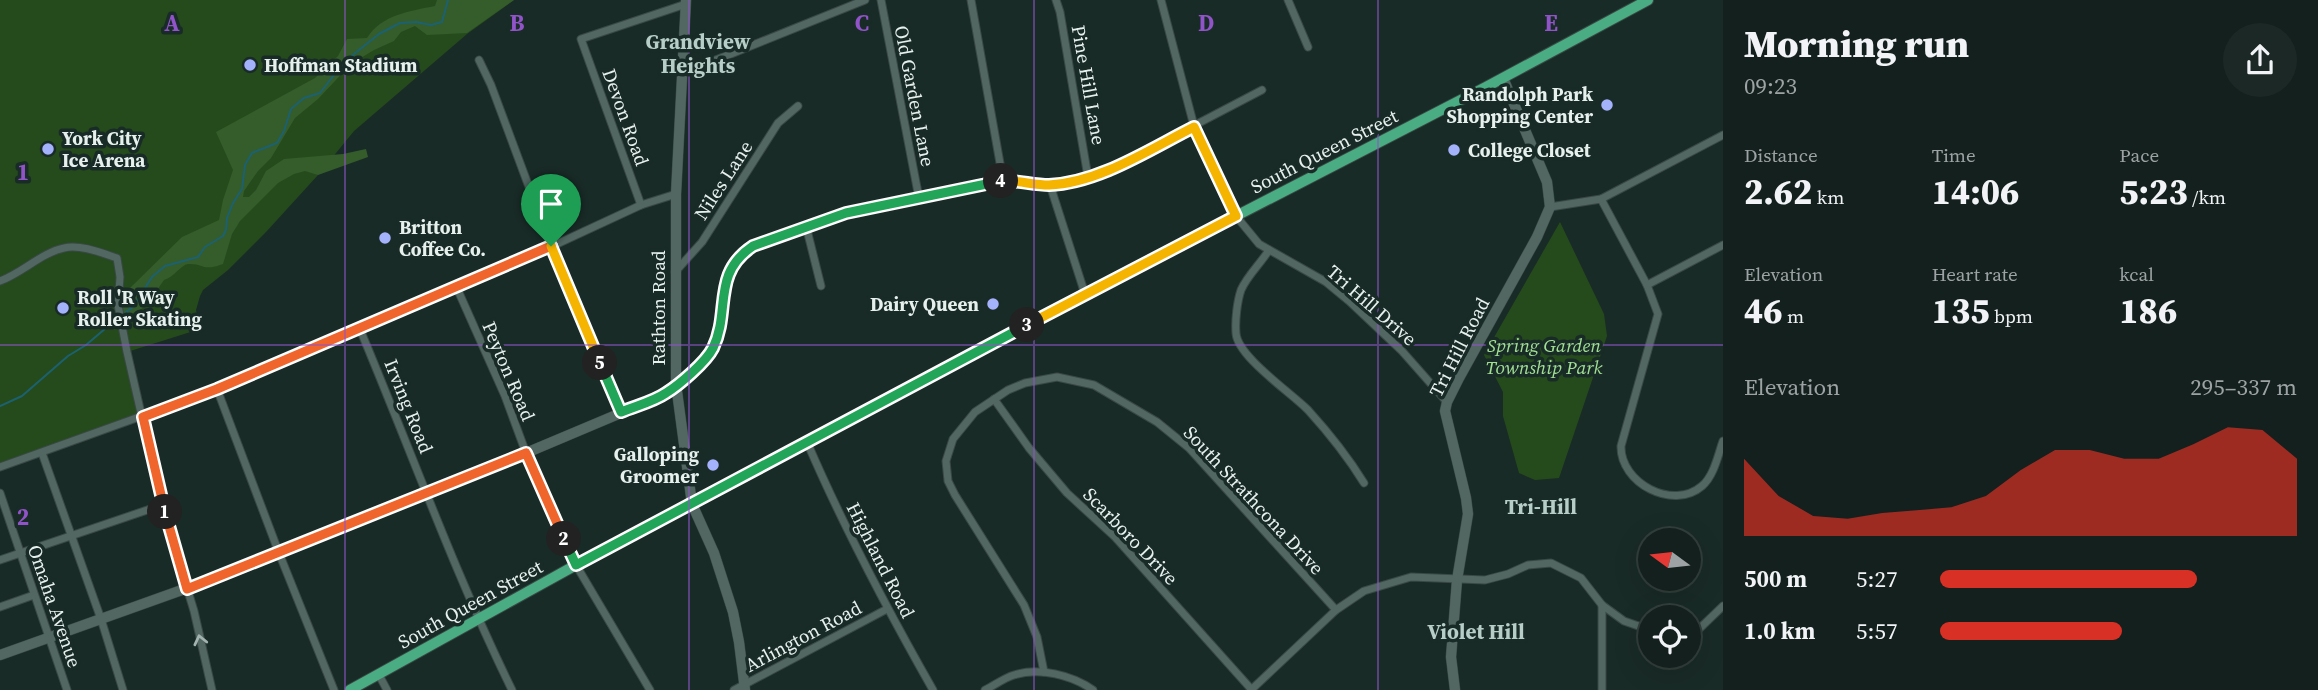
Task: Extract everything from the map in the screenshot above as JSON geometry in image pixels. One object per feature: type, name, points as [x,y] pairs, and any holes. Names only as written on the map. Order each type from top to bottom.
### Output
[{"type":"main road","name":"South Queen Street","points":[[351,690],[576,565],[1085,294],[1648,0]]},
{"type":"street","points":[[681,74],[865,0]]},
{"type":"street","name":"Old Garden Lane","points":[[881,0],[919,198]]},
{"type":"street","points":[[971,0],[1003,180]]},
{"type":"street","name":"Pine Hill Lane","points":[[1056,0],[1065,36],[1088,177]]},
{"type":"street","name":"Tri Hill Drive","points":[[1161,0],[1194,127],[1236,216],[1259,244],[1326,282],[1349,301],[1402,351],[1447,402]]},
{"type":"street","points":[[1288,0],[1308,47]]},
{"type":"street","name":"Rathton Road","points":[[686,2],[676,194],[676,384],[692,504],[724,582],[739,642],[745,687]]},
{"type":"street","name":"Devon Road","points":[[640,205],[581,39],[686,2]]},
{"type":"street","points":[[479,61],[491,85],[551,246],[621,412]]},
{"type":"street","points":[[1503,78],[1547,182],[1550,207],[1601,199],[1723,135]]},
{"type":"street","points":[[0,655],[187,589],[279,553],[666,394],[701,365],[713,347],[724,285],[731,267],[741,254],[753,246],[846,213],[1003,180],[1050,185],[1088,177],[1109,170],[1262,90]]},
{"type":"street","name":"Niles Lane","points":[[675,272],[702,242],[778,122],[798,106]]},
{"type":"street","points":[[1050,185],[1085,294]]},
{"type":"street","points":[[0,467],[217,389],[456,286],[503,269],[640,205],[676,194]]},
{"type":"street","points":[[1601,199],[1647,285],[1658,314],[1621,446],[1621,456],[1639,483],[1649,491],[1668,495],[1691,493],[1703,486],[1711,474],[1723,441]]},
{"type":"street","name":"Tri Hill Road","points":[[1455,690],[1451,657],[1457,580],[1468,514],[1446,420],[1447,402],[1537,237],[1550,207]]},
{"type":"street","points":[[806,226],[821,286]]},
{"type":"street","points":[[1647,285],[1723,245]]},
{"type":"street","points":[[0,281],[52,252],[67,247],[97,251],[117,258],[120,277],[118,305],[127,352],[162,505],[187,589],[212,690]]},
{"type":"street","points":[[1269,250],[1242,290],[1236,335],[1240,347],[1251,362],[1264,370],[1308,411],[1353,464],[1364,483]]},
{"type":"street","name":"Peyton Road","points":[[456,286],[576,565],[650,690]]},
{"type":"street","name":"Irving Road","points":[[359,327],[478,620],[512,690]]},
{"type":"street","name":"South Strathcona Drive","points":[[994,399],[1025,383],[1057,377],[1094,385],[1157,422],[1189,448],[1336,610]]},
{"type":"street","points":[[217,389],[334,690]]},
{"type":"street","points":[[994,399],[975,412],[953,439],[946,461],[948,481],[1024,605],[1037,637],[1044,672]]},
{"type":"street","name":"Scarboro Drive","points":[[994,399],[1029,448],[1067,493],[1115,537],[1252,690]]},
{"type":"street","name":"Highland Road","points":[[807,442],[836,510],[933,690]]},
{"type":"street","points":[[42,453],[124,690]]},
{"type":"street","name":"Omaha Avenue","points":[[0,493],[67,690]]},
{"type":"street","points":[[0,560],[162,505]]},
{"type":"street","points":[[1252,690],[1336,610],[1364,591],[1412,577],[1485,580],[1528,565],[1550,563],[1581,578],[1602,606],[1623,621],[1638,625]]},
{"type":"street","points":[[0,607],[34,595]]},
{"type":"street","points":[[1602,606],[1602,690]]},
{"type":"street","points":[[1701,627],[1723,606]]},
{"type":"street","name":"Arlington Road","points":[[734,690],[745,687],[887,609]]},
{"type":"street","points":[[985,690],[1013,675],[1044,672],[1068,677],[1093,690]]},
{"type":"street","points":[[379,675],[387,690]]},
{"type":"green space","points":[[0,0],[514,0],[467,34],[354,131],[266,232],[228,270],[203,290],[196,310],[200,329],[127,352],[143,417],[0,467]]},
{"type":"green space","points":[[437,0],[514,0],[467,33],[427,35],[415,26],[401,32],[394,41],[351,64],[318,99],[295,118],[271,158],[244,191],[243,197],[249,197],[266,171],[284,159],[343,154],[366,149],[368,157],[318,175],[305,171],[294,174],[278,183],[240,221],[232,234],[223,264],[211,267],[185,265],[164,280],[143,308],[120,317],[119,295],[129,289],[182,237],[219,220],[233,170],[216,132],[315,78],[338,56],[347,39],[367,38],[388,19],[435,6]]},
{"type":"green space","name":"Spring Garden Township Park","points":[[1560,222],[1604,314],[1607,336],[1559,478],[1535,480],[1519,473],[1503,416],[1503,392],[1484,355]]},
{"type":"waterway","points":[[126,312],[133,307],[152,277],[165,266],[198,257],[205,247],[223,236],[233,203],[242,189],[245,165],[252,153],[277,143],[291,109],[304,98],[320,93],[344,62],[379,34],[400,23],[431,25],[442,22],[448,0]]},
{"type":"waterway","points":[[0,406],[22,396],[113,322]]},
{"type":"place","name":"Hoffman Stadium","points":[[250,65]]},
{"type":"place","name":"Randolph Park Shopping Center","points":[[1607,105]]},
{"type":"place","name":"York City Ice Arena","points":[[48,149]]},
{"type":"place","name":"College Closet","points":[[1454,150]]},
{"type":"place","name":"Britton Coffee Co.","points":[[385,238]]},
{"type":"place","name":"Dairy Queen","points":[[993,304]]},
{"type":"place","name":"Roll 'R Way Roller Skating","points":[[63,308]]},
{"type":"place","name":"Galloping Groomer","points":[[713,465]]},
{"type":"district","name":"Grandview Heights","points":[[698,54]]},
{"type":"district","name":"Tri-Hill","points":[[1541,507]]},
{"type":"district","name":"Violet Hill","points":[[1476,632]]},
{"type":"route","points":[[1194,127],[1236,216],[576,565],[526,453],[187,589],[162,505],[143,417],[217,389],[396,311],[503,269],[551,246],[621,412],[666,394],[701,365],[713,347],[724,285],[731,267],[741,254],[767,240],[846,213],[1003,180],[1050,185],[1088,177],[1109,170],[1194,127]]}]
